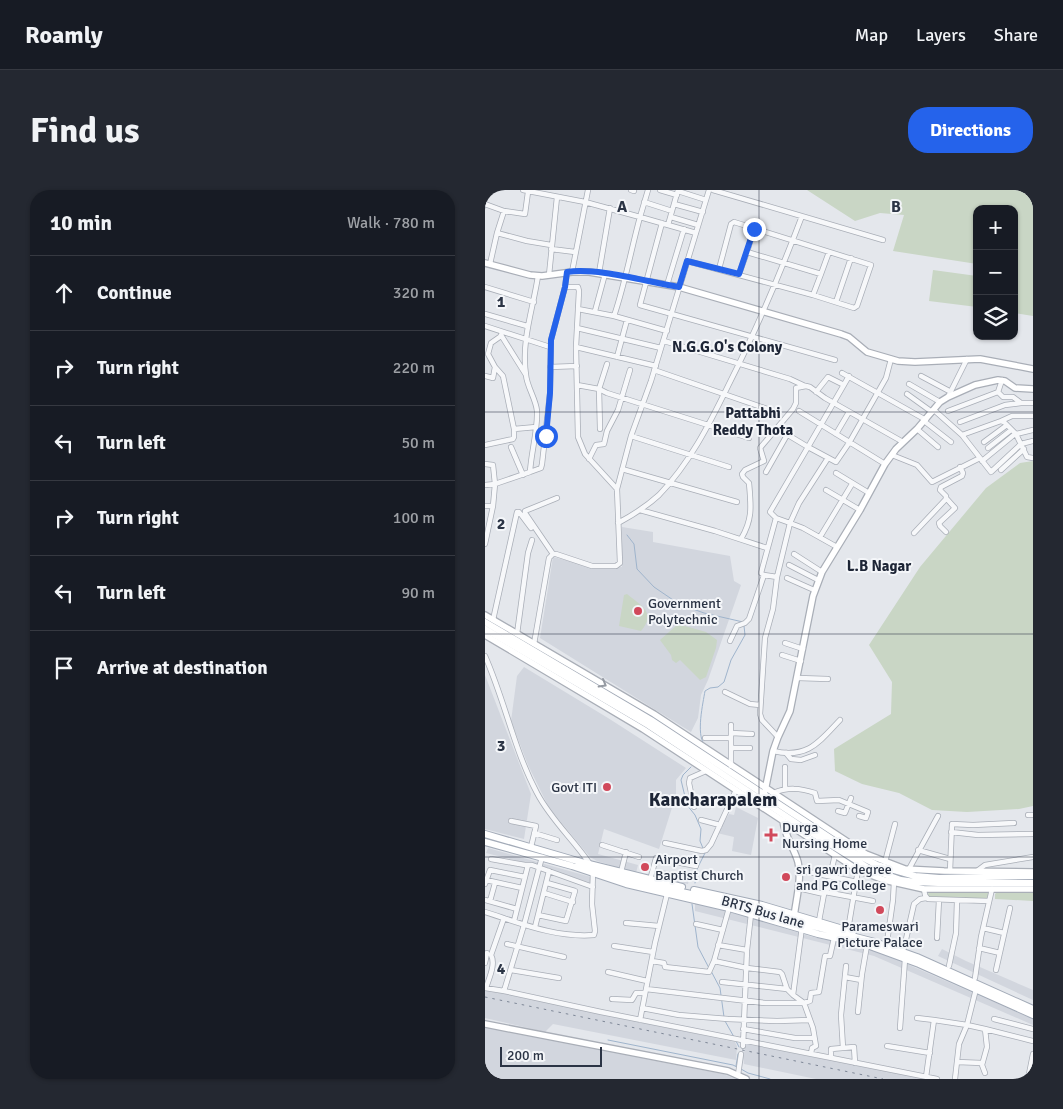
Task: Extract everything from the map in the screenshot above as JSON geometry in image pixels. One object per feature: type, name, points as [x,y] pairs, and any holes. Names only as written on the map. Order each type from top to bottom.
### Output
[{"type":"main road","points":[[485,622],[592,689]]},
{"type":"main road","points":[[485,630],[650,719],[762,797],[863,862],[901,880],[915,882],[1033,883]]},
{"type":"main road","points":[[485,836],[531,848],[667,894],[751,914],[819,922],[848,930],[904,948],[1033,1004]]},
{"type":"main road","name":"BRTS Bus lane","points":[[485,836],[654,886],[737,904],[793,920]]},
{"type":"main road","points":[[485,842],[592,869],[621,872],[750,902],[793,920],[802,926],[835,938],[867,945],[905,959],[1033,1014]]},
{"type":"main road","points":[[863,862],[915,876],[939,878],[1033,876]]},
{"type":"main road","name":"BRTS Bus lane","points":[[802,926],[854,936],[903,952],[1033,1009]]},
{"type":"street","points":[[523,190],[611,208],[696,233]]},
{"type":"street","points":[[485,485],[495,484],[523,475],[541,468],[543,464],[548,416],[550,347],[575,252],[588,190]]},
{"type":"street","points":[[614,316],[648,190]]},
{"type":"street","points":[[661,190],[677,192],[706,200]]},
{"type":"street","points":[[557,498],[525,511],[553,554],[592,566],[619,565],[617,489],[631,436],[667,331],[709,190]]},
{"type":"street","points":[[713,190],[883,240]]},
{"type":"street","points":[[733,196],[735,190]]},
{"type":"street","points":[[485,204],[504,211],[525,214],[529,192]]},
{"type":"street","points":[[669,225],[677,192]]},
{"type":"street","points":[[549,275],[557,197]]},
{"type":"street","points":[[644,202],[672,211]]},
{"type":"street","points":[[674,204],[703,212]]},
{"type":"street","points":[[595,311],[611,208]]},
{"type":"street","points":[[504,211],[486,264],[530,275],[539,276],[569,272],[602,273],[679,287],[764,310],[845,335],[867,352],[891,359],[915,362],[967,359],[988,360],[1033,369]]},
{"type":"street","points":[[618,523],[640,510],[659,494],[691,455],[708,426],[753,336],[776,285],[802,216]]},
{"type":"street","points":[[671,217],[698,225]]},
{"type":"street","points":[[662,223],[640,305],[835,360]]},
{"type":"street","points":[[687,261],[856,308],[871,266],[851,258],[732,223],[719,269]]},
{"type":"street","points":[[739,274],[754,229]]},
{"type":"street","points":[[667,285],[684,230]]},
{"type":"street","points":[[497,233],[575,252]]},
{"type":"street","points":[[747,252],[821,274]]},
{"type":"street","points":[[813,295],[829,252]]},
{"type":"street","points":[[836,302],[851,258]]},
{"type":"street","points":[[526,376],[527,326],[539,276]]},
{"type":"street","points":[[485,287],[534,302]]},
{"type":"street","points":[[565,287],[578,288],[576,347],[578,437],[589,459],[617,489]]},
{"type":"street","points":[[578,309],[595,311],[667,331]]},
{"type":"street","points":[[485,314],[527,326]]},
{"type":"street","points":[[617,357],[627,320]]},
{"type":"street","points":[[485,326],[501,334],[550,347]]},
{"type":"street","points":[[577,328],[661,348]]},
{"type":"street","points":[[485,445],[515,437],[503,376],[495,367],[488,354],[491,343],[501,334]]},
{"type":"street","points":[[501,334],[526,376],[537,411],[530,472]]},
{"type":"street","points":[[663,341],[789,379],[806,386],[834,404],[903,442]]},
{"type":"street","points":[[576,347],[655,368],[724,395],[779,413]]},
{"type":"street","points":[[767,472],[785,433],[837,462],[878,392],[891,359]]},
{"type":"street","points":[[762,797],[773,751],[791,711],[814,590],[821,572],[860,510],[885,464],[903,442],[949,394],[967,359]]},
{"type":"street","points":[[600,429],[599,389],[607,364]]},
{"type":"street","points":[[550,367],[577,366]]},
{"type":"street","points":[[485,376],[493,378],[495,367]]},
{"type":"street","points":[[589,459],[595,445],[604,444],[630,370]]},
{"type":"street","points":[[842,373],[925,420],[951,442]]},
{"type":"street","points":[[837,547],[820,537],[776,518],[770,512],[849,376]]},
{"type":"street","points":[[921,376],[949,394],[1002,380],[1015,388],[1033,389]]},
{"type":"street","points":[[816,392],[828,377],[844,385]]},
{"type":"street","points":[[998,392],[1002,380]]},
{"type":"street","points":[[909,384],[940,402]]},
{"type":"street","points":[[577,385],[599,389],[621,398],[749,438]]},
{"type":"street","points":[[741,539],[748,528],[751,514],[749,483],[743,477],[742,472],[764,462],[760,448],[793,409],[796,403],[796,388],[806,386]]},
{"type":"street","points":[[998,392],[1003,397],[1013,397],[1021,403]]},
{"type":"street","points":[[948,411],[998,392]]},
{"type":"street","points":[[907,394],[933,411],[962,435],[989,471],[992,471],[1021,444],[1033,440]]},
{"type":"street","points":[[960,422],[1005,405],[1033,403]]},
{"type":"street","points":[[799,411],[885,464]]},
{"type":"street","points":[[836,434],[849,412]]},
{"type":"street","points":[[962,435],[1012,416],[1033,416]]},
{"type":"street","points":[[1001,421],[1014,433],[1029,458],[1033,458]]},
{"type":"street","points":[[984,442],[1007,425]]},
{"type":"street","points":[[514,429],[536,427]]},
{"type":"street","points":[[917,429],[938,447]]},
{"type":"street","points":[[988,448],[1014,433],[1033,430]]},
{"type":"street","points":[[892,455],[917,466],[932,482],[981,460],[1014,433]]},
{"type":"street","points":[[631,436],[729,467]]},
{"type":"street","points":[[511,447],[523,475]]},
{"type":"street","points":[[1001,470],[1024,449]]},
{"type":"street","points":[[778,737],[760,718],[765,638],[773,609],[777,577],[790,523],[799,503],[828,458]]},
{"type":"street","points":[[485,464],[493,465],[495,484],[493,506],[485,544]]},
{"type":"street","points":[[945,532],[939,523],[955,508],[940,490],[941,486],[962,476],[961,468]]},
{"type":"street","points":[[622,469],[737,502]]},
{"type":"street","points":[[837,474],[869,494]]},
{"type":"street","points":[[820,537],[852,484]]},
{"type":"street","points":[[826,490],[860,510]]},
{"type":"street","points":[[914,533],[946,498]]},
{"type":"street","points":[[485,506],[493,506]]},
{"type":"street","points":[[640,510],[767,548]]},
{"type":"street","points":[[493,620],[517,512],[519,512],[531,528]]},
{"type":"street","points":[[730,641],[737,626],[745,624],[749,619],[763,575],[761,571],[776,518]]},
{"type":"street","points":[[517,634],[528,553],[532,540]]},
{"type":"street","points":[[534,644],[547,560],[553,554]]},
{"type":"street","points":[[793,554],[821,572]]},
{"type":"street","points":[[789,565],[818,580]]},
{"type":"street","points":[[763,575],[777,577]]},
{"type":"street","points":[[787,578],[814,590]]},
{"type":"street","points":[[485,615],[654,714],[731,766],[762,797],[783,822],[835,855],[863,862],[885,862],[909,869],[1033,872]]},
{"type":"street","points":[[485,636],[643,729],[736,790],[762,797],[785,789],[802,789],[814,793],[817,801],[837,799],[868,812],[866,818],[859,816]]},
{"type":"street","points":[[785,643],[803,649]]},
{"type":"street","points":[[782,655],[801,661]]},
{"type":"street","points":[[485,656],[495,679],[510,728],[537,792],[553,818],[578,847],[592,869],[592,904],[595,931],[593,935],[564,934],[486,914]]},
{"type":"street","points":[[798,678],[828,678]]},
{"type":"street","points":[[725,692],[750,704],[760,705]]},
{"type":"street","points":[[773,751],[786,753],[814,746],[840,720]]},
{"type":"street","points":[[731,724],[731,766]]},
{"type":"street","points":[[705,738],[752,734]]},
{"type":"street","points":[[731,748],[750,748]]},
{"type":"street","points":[[786,753],[791,758],[801,760],[815,755]]},
{"type":"street","points":[[785,767],[785,789]]},
{"type":"street","points":[[694,807],[689,783],[690,778],[706,771]]},
{"type":"street","points":[[665,843],[704,851],[711,844],[736,790]]},
{"type":"street","points":[[773,793],[863,862],[893,882],[925,889],[1033,889]]},
{"type":"street","points":[[838,811],[845,813],[851,798]]},
{"type":"street","points":[[909,869],[938,816]]},
{"type":"street","points":[[701,820],[720,824]]},
{"type":"street","points":[[511,821],[535,826],[531,848]]},
{"type":"street","points":[[783,822],[799,870],[793,920]]},
{"type":"street","points":[[949,871],[951,825],[953,823],[973,826],[1014,823]]},
{"type":"street","points":[[885,862],[895,824]]},
{"type":"street","points":[[951,832],[978,835],[1033,834]]},
{"type":"street","points":[[535,833],[557,840]]},
{"type":"street","points":[[602,845],[639,857]]},
{"type":"street","points":[[918,850],[950,859]]},
{"type":"street","points":[[621,872],[626,852]]},
{"type":"street","points":[[819,922],[824,893],[835,855]]},
{"type":"street","points":[[504,991],[542,857]]},
{"type":"street","points":[[977,871],[985,865],[1033,857]]},
{"type":"street","points":[[650,880],[656,858],[696,866]]},
{"type":"street","points":[[491,859],[540,868],[593,887]]},
{"type":"street","points":[[848,930],[857,882],[863,862]]},
{"type":"street","points":[[514,921],[528,865]]},
{"type":"street","points":[[523,888],[495,882],[485,882],[490,870],[525,878]]},
{"type":"street","points":[[799,870],[857,882]]},
{"type":"street","points":[[535,927],[549,872]]},
{"type":"street","points":[[495,882],[488,901],[517,909]]},
{"type":"street","points":[[538,915],[567,922],[573,902],[575,891],[547,882]]},
{"type":"street","points":[[887,942],[893,900],[893,882]]},
{"type":"street","points":[[798,888],[873,901]]},
{"type":"street","points":[[925,889],[925,898]]},
{"type":"street","points":[[975,978],[983,928],[993,889]]},
{"type":"street","points":[[544,893],[573,902]]},
{"type":"street","points":[[640,1020],[653,952],[667,894]]},
{"type":"street","points":[[904,948],[913,904],[920,899],[989,901]]},
{"type":"street","points":[[937,938],[939,900]]},
{"type":"street","points":[[949,966],[956,933],[957,901]]},
{"type":"street","points":[[652,961],[664,963],[665,967],[710,970],[729,908]]},
{"type":"street","points":[[996,970],[1010,908]]},
{"type":"street","points":[[743,1046],[747,950],[751,914]]},
{"type":"street","points":[[485,963],[503,918]]},
{"type":"street","points":[[626,922],[659,926]]},
{"type":"street","points":[[696,924],[723,930]]},
{"type":"street","points":[[793,995],[802,926]]},
{"type":"street","points":[[983,928],[1004,933]]},
{"type":"street","points":[[612,999],[632,1000],[635,993],[645,991],[745,1002],[804,1003],[810,1000],[811,994],[819,992],[825,956],[831,956],[835,938]]},
{"type":"street","points":[[507,944],[564,957]]},
{"type":"street","points":[[718,945],[747,950]]},
{"type":"street","points":[[858,1012],[867,945]]},
{"type":"street","points":[[614,946],[653,952]]},
{"type":"street","points":[[979,948],[1000,953]]},
{"type":"street","points":[[488,954],[494,960],[486,988],[937,1079]]},
{"type":"street","points":[[900,1028],[905,959]]},
{"type":"street","points":[[714,961],[747,968],[781,972],[787,989],[804,1003],[814,1038],[815,1046],[812,1048],[811,1054]]},
{"type":"street","points":[[843,1048],[841,1015],[846,966]]},
{"type":"street","points":[[511,970],[559,978]]},
{"type":"street","points":[[608,972],[647,981]]},
{"type":"street","points":[[845,977],[861,980]]},
{"type":"street","points":[[721,982],[787,989]]},
{"type":"street","points":[[955,1079],[960,1041],[967,1025],[976,989]]},
{"type":"street","points":[[642,1008],[679,1015],[744,1020],[810,1020]]},
{"type":"street","points":[[917,1018],[967,1025],[1033,1040]]},
{"type":"street","points":[[926,1077],[934,1020]]},
{"type":"street","points":[[994,1020],[1033,1029]]},
{"type":"street","points":[[485,1024],[728,1072],[739,1071]]},
{"type":"street","points":[[743,1029],[795,1038],[814,1038]]},
{"type":"street","points":[[985,1029],[987,1047],[982,1063],[982,1069],[985,1072]]},
{"type":"street","points":[[887,1046],[929,1053]]},
{"type":"street","points":[[831,1058],[831,1048],[854,1047],[855,1063]]},
{"type":"street","points":[[741,1054],[739,1071],[746,1079]]},
{"type":"street","points":[[1028,1079],[1033,1054]]},
{"type":"street","points":[[957,1062],[982,1063]]},
{"type":"shaded area","name":"Government Polytechnic","points":[[622,527],[653,532],[653,542],[730,556],[734,581],[741,585],[701,695],[698,718],[691,732],[540,638],[553,557],[599,568],[622,567]]},
{"type":"shaded area","name":"Govt ITI","points":[[524,667],[686,768],[676,780],[676,795],[659,849],[604,829],[598,854],[638,865],[636,873],[590,857],[549,808],[528,765],[511,721],[517,676]]},
{"type":"shaded area","points":[[485,675],[531,794],[524,839],[485,829]]},
{"type":"shaded area","points":[[736,807],[758,818],[751,855],[732,851],[734,837],[717,833],[729,814],[734,815]]},
{"type":"shaded area","points":[[488,848],[591,877],[591,883],[538,866],[486,853]]},
{"type":"shaded area","points":[[654,868],[690,876],[688,884],[652,877]]},
{"type":"shaded area","points":[[695,903],[809,936],[868,949],[891,957],[1033,1019],[1033,1025],[874,956],[695,911]]},
{"type":"shaded area","points":[[942,949],[1033,990],[1033,1000],[938,956]]},
{"type":"shaded area","points":[[485,989],[735,1042],[737,1046],[736,1060],[553,1024],[545,1032],[485,1018]]},
{"type":"shaded area","points":[[485,1027],[723,1074],[736,1079],[485,1079]]},
{"type":"shaded area","points":[[746,1044],[928,1079],[816,1079],[744,1064],[743,1057]]},
{"type":"green space","points":[[807,190],[1033,190],[1033,316],[1018,314],[1018,205],[973,205],[973,263],[893,251],[904,215],[880,213],[855,221]]},
{"type":"green space","points":[[933,270],[973,275],[973,306],[929,301]]},
{"type":"green space","points":[[1033,461],[1033,806],[1019,809],[967,812],[932,810],[899,793],[862,784],[835,771],[834,749],[891,714],[892,682],[869,645],[920,567],[986,488],[1020,463]]},
{"type":"green space","points":[[627,594],[642,606],[647,614],[648,619],[641,631],[619,626],[624,595]]},
{"type":"green space","points":[[678,624],[706,632],[717,640],[706,677],[700,680],[680,660],[676,663],[672,660],[671,655],[660,640]]},
{"type":"green space","points":[[930,890],[989,893],[987,899],[929,897]]},
{"type":"green space","points":[[998,891],[1033,891],[1033,901],[995,899],[995,894]]},
{"type":"waterway","points":[[627,535],[634,544],[637,569],[654,587],[679,604],[704,613],[743,622]]},
{"type":"waterway","points":[[704,744],[700,726],[705,691],[718,687],[724,682],[731,660],[745,635],[744,626]]},
{"type":"waterway","points":[[691,767],[681,780],[687,805],[695,815],[701,829],[700,841],[705,853],[697,869],[695,883]]},
{"type":"waterway","points":[[692,904],[698,947],[709,968]]},
{"type":"waterway","points":[[711,971],[720,988],[724,1017]]},
{"type":"waterway","points":[[725,1021],[734,1037]]},
{"type":"waterway","points":[[608,1040],[737,1067]]},
{"type":"waterway","points":[[736,1041],[739,1047]]},
{"type":"waterway","points":[[736,1066],[738,1054]]},
{"type":"waterway","points":[[741,1069],[770,1079]]},
{"type":"railway","points":[[485,997],[883,1079]]},
{"type":"place","name":"Government Polytechnic","points":[[638,611]]},
{"type":"place","name":"Govt ITI","points":[[607,787]]},
{"type":"place","name":"Durga Nursing Home","points":[[771,835]]},
{"type":"place","name":"Airport Baptist Church","points":[[645,867]]},
{"type":"place","name":"sri gawri degree and PG College","points":[[786,877]]},
{"type":"place","name":"Parameswari Picture Palace","points":[[880,910]]},
{"type":"district","name":"N.G.G.O's Colony","points":[[727,347]]},
{"type":"district","name":"Pattabhi Reddy Thota","points":[[753,422]]},
{"type":"district","name":"L.B Nagar","points":[[879,566]]},
{"type":"district","name":"Kancharapalem","points":[[713,800]]},
{"type":"route","points":[[546,436],[550,393],[550,347],[567,272],[611,274],[679,287],[687,261],[739,274],[754,229]]}]
